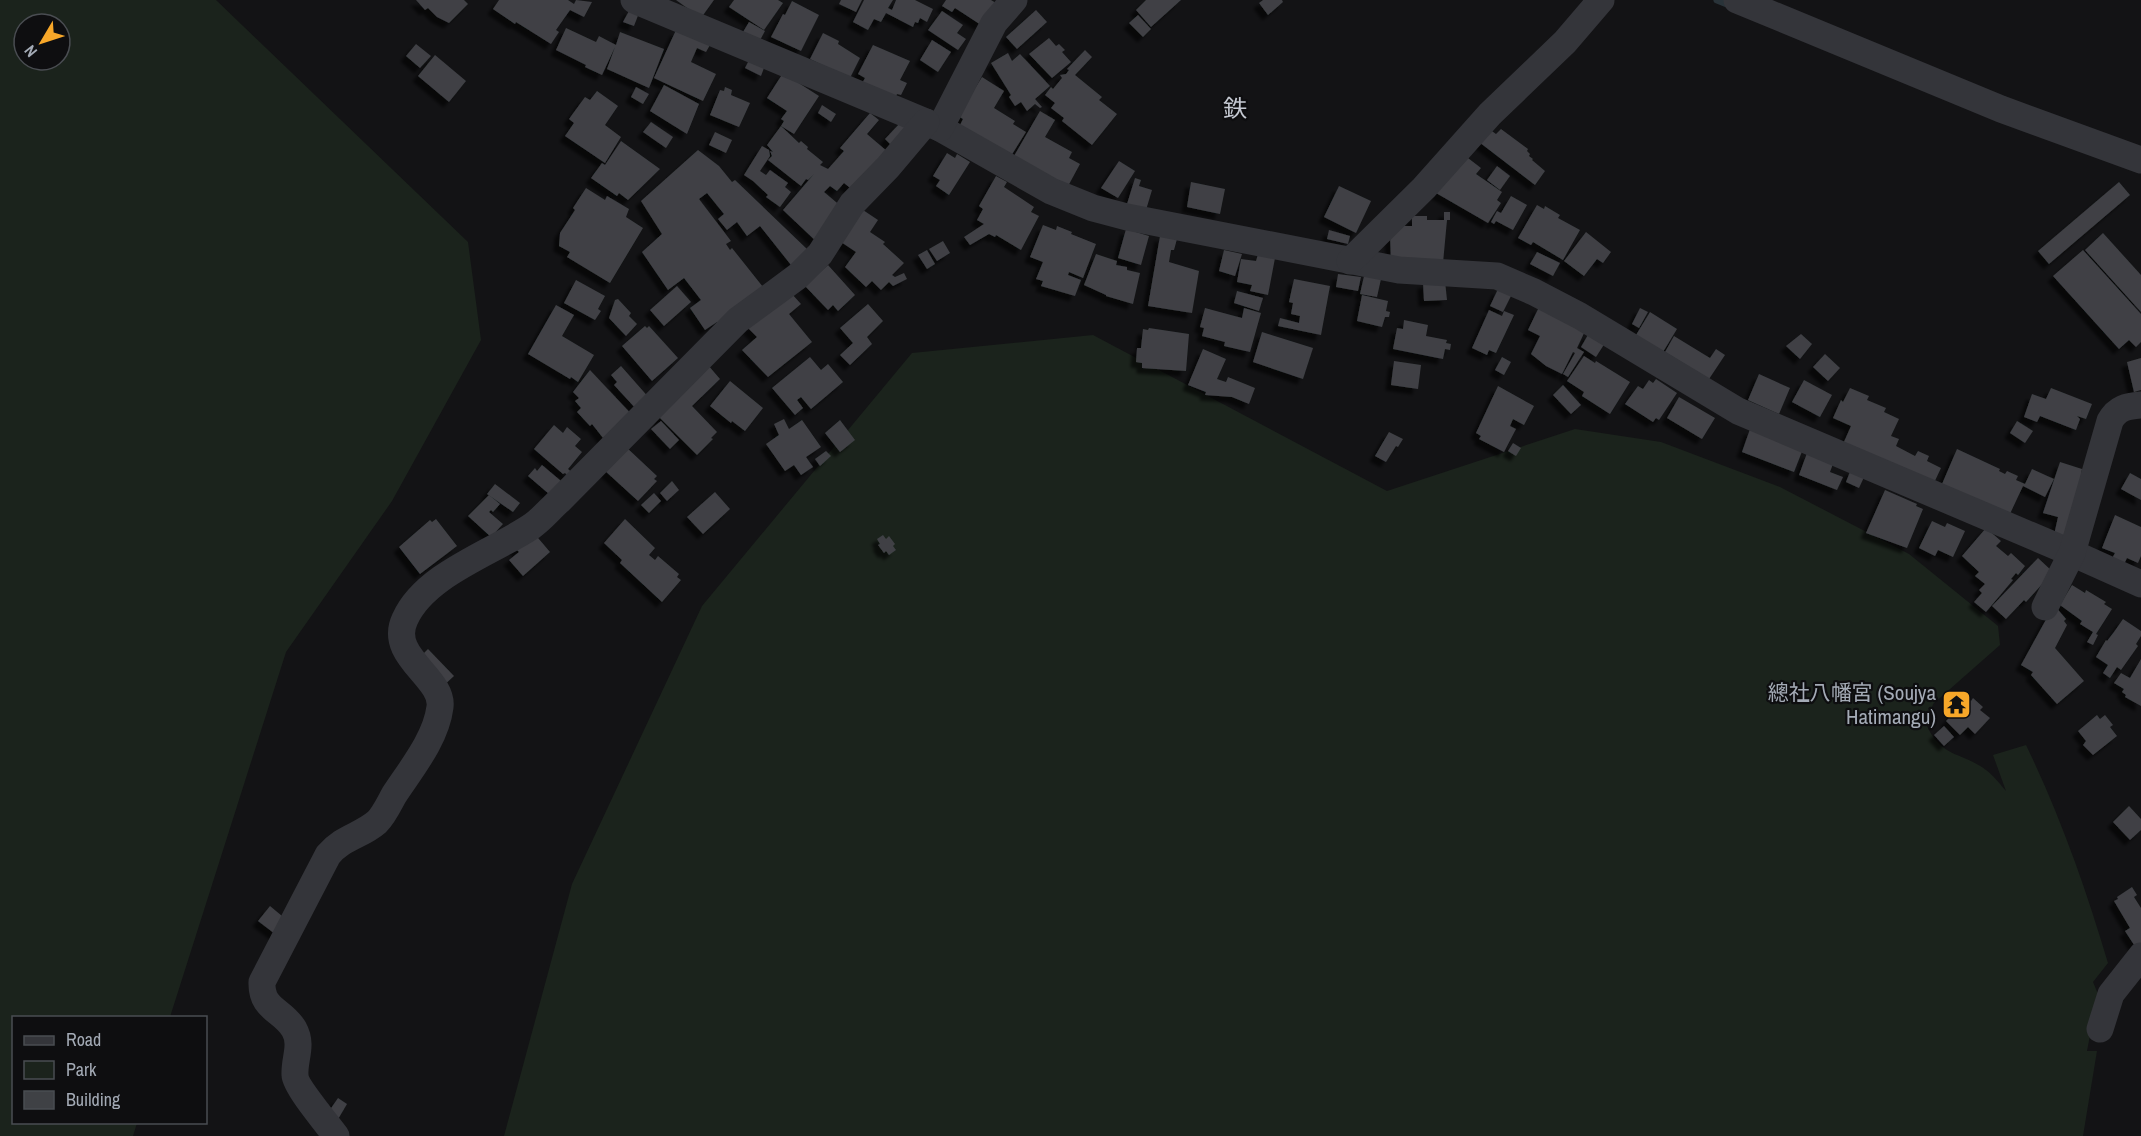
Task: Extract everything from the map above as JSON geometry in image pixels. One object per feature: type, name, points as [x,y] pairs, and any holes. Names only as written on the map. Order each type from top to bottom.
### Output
[{"type":"street","points":[[634,0],[933,125],[1051,191],[1093,208],[1126,217],[1399,270],[1497,276],[1580,316],[1738,411],[2141,584]]},
{"type":"street","points":[[336,1136],[294,1077],[299,1043],[295,1031],[286,1018],[266,1003],[262,992],[262,982],[328,855],[338,844],[378,821],[425,747],[436,722],[441,704],[435,690],[405,648],[400,632],[405,617],[426,590],[484,552],[532,525],[559,501],[738,320],[798,276],[820,254],[852,204],[933,125],[994,23],[1014,0]]},
{"type":"street","points":[[1350,261],[1424,188],[1490,114],[1565,42],[1601,0]]},
{"type":"street","points":[[1737,0],[2001,109],[2141,160]]},
{"type":"street","points":[[2045,607],[2072,553],[2110,421],[2115,412],[2127,406],[2141,405]]},
{"type":"street","points":[[2100,1029],[2111,994],[2141,956]]},
{"type":"green space","points":[[0,0],[216,0],[468,242],[481,340],[392,501],[286,652],[170,1016],[12,1016],[12,1124],[137,1124],[133,1136],[0,1136]]},
{"type":"green space","points":[[1093,335],[1387,491],[1575,429],[1661,442],[1780,487],[1909,554],[1998,626],[2000,645],[1933,704],[1927,726],[1939,744],[1986,770],[2006,791],[1993,755],[2026,745],[2072,852],[2108,963],[2093,982],[2098,994],[2087,1051],[2097,1051],[2083,1136],[504,1136],[572,884],[702,606],[912,353]]},
{"type":"building","points":[[416,0],[464,0],[468,4],[449,23],[437,17],[428,8],[425,10]]},
{"type":"building","points":[[499,0],[568,0],[574,4],[576,0],[592,2],[584,17],[570,10],[556,30],[559,32],[551,44],[493,9]]},
{"type":"building","points":[[676,0],[714,0],[701,18]]},
{"type":"building","points":[[734,0],[778,0],[783,3],[764,30],[729,7]]},
{"type":"building","points":[[841,0],[862,0],[856,12],[839,4]]},
{"type":"building","points":[[864,0],[893,0],[888,8],[892,10],[896,0],[915,0],[933,9],[927,22],[920,18],[913,27],[886,13],[881,22],[874,19],[868,30],[853,22]]},
{"type":"building","points":[[946,0],[991,0],[996,3],[981,25],[955,8],[952,12],[942,6]]},
{"type":"building","points":[[1146,0],[1181,0],[1151,27],[1136,10]]},
{"type":"building","points":[[1263,0],[1282,0],[1283,2],[1268,15],[1259,3]]},
{"type":"building","points":[[792,1],[819,15],[801,51],[771,37]]},
{"type":"building","points":[[630,9],[639,13],[634,26],[623,22]]},
{"type":"building","points":[[1036,10],[1047,22],[1017,49],[1006,37]]},
{"type":"building","points":[[942,11],[963,25],[957,33],[966,39],[958,50],[928,30]]},
{"type":"building","points":[[1138,15],[1151,29],[1143,37],[1129,23]]},
{"type":"building","points":[[749,22],[765,31],[759,42],[743,32]]},
{"type":"building","points":[[566,28],[596,42],[599,36],[616,45],[620,32],[664,49],[649,88],[607,69],[615,47],[602,75],[556,50]]},
{"type":"building","points":[[676,30],[710,45],[706,52],[697,48],[691,62],[716,74],[703,101],[654,78]]},
{"type":"building","points":[[823,33],[839,41],[838,44],[860,58],[850,78],[810,59]]},
{"type":"building","points":[[1049,38],[1056,46],[1059,44],[1065,50],[1062,52],[1071,62],[1052,78],[1029,54]]},
{"type":"building","points":[[932,40],[951,52],[938,72],[920,60]]},
{"type":"building","points":[[416,44],[431,56],[420,68],[406,56]]},
{"type":"building","points":[[873,45],[910,61],[900,80],[907,83],[901,95],[897,94],[893,102],[860,87],[865,78],[858,74]]},
{"type":"building","points":[[1085,50],[1092,57],[1075,75],[1102,97],[1099,100],[1117,114],[1092,145],[1062,121],[1064,118],[1051,108],[1055,103],[1045,95],[1062,78],[1060,75],[1066,74],[1069,70],[1067,69]]},
{"type":"building","points":[[1008,53],[1012,61],[1020,54],[1050,86],[1035,99],[1042,107],[1035,104],[1027,111],[1021,102],[1015,106],[1009,97],[1011,95],[991,63]]},
{"type":"building","points":[[435,55],[466,81],[449,102],[418,76]]},
{"type":"building","points":[[749,60],[764,68],[761,76],[745,68]]},
{"type":"building","points":[[783,73],[819,96],[794,134],[781,126],[784,121],[781,119],[787,111],[767,98]]},
{"type":"building","points":[[982,77],[1004,91],[994,108],[1015,121],[1013,124],[1026,132],[1011,156],[960,125],[963,119],[958,116]]},
{"type":"building","points":[[664,85],[699,104],[687,134],[650,111]]},
{"type":"building","points":[[636,87],[649,94],[643,104],[631,97]]},
{"type":"building","points":[[725,87],[732,90],[731,95],[750,103],[739,127],[710,115],[720,90],[724,91]]},
{"type":"building","points":[[597,91],[618,106],[605,125],[621,137],[605,163],[565,136],[574,123],[569,119],[585,97],[590,100]]},
{"type":"building","points":[[822,105],[836,114],[831,122],[818,113]]},
{"type":"building","points":[[1040,111],[1055,120],[1045,137],[1072,152],[1069,158],[1080,164],[1067,188],[1014,156]]},
{"type":"building","points":[[870,113],[879,120],[867,134],[888,152],[855,192],[844,183],[837,191],[830,186],[824,192],[842,207],[819,244],[783,210],[814,174],[801,186],[768,160],[772,156],[770,151],[773,152],[767,145],[781,126],[799,143],[801,141],[808,147],[807,149],[823,162],[820,165],[828,169],[844,151],[840,148]]},
{"type":"building","points":[[651,122],[673,137],[666,148],[643,132]]},
{"type":"building","points":[[900,123],[910,132],[894,148],[885,139]]},
{"type":"building","points":[[1489,129],[1496,134],[1501,129],[1528,149],[1532,160],[1545,171],[1535,185],[1479,142]]},
{"type":"building","points":[[715,132],[732,140],[726,153],[709,145]]},
{"type":"building","points":[[621,141],[660,169],[628,200],[619,193],[617,196],[591,178],[602,163],[605,165]]},
{"type":"building","points":[[762,146],[769,150],[770,156],[760,171],[766,175],[770,170],[788,183],[785,187],[791,192],[780,207],[766,197],[768,195],[744,175]]},
{"type":"building","points":[[698,150],[719,166],[732,182],[735,180],[808,250],[791,265],[760,226],[747,236],[737,222],[727,230],[718,219],[724,214],[707,193],[699,199],[731,241],[726,244],[730,250],[732,248],[767,292],[721,326],[717,322],[705,330],[690,308],[701,300],[684,278],[668,290],[642,252],[662,234],[641,201]]},
{"type":"building","points":[[947,153],[955,158],[957,154],[970,162],[949,195],[936,186],[940,180],[933,176]]},
{"type":"building","points":[[1468,158],[1481,168],[1476,174],[1502,192],[1497,200],[1501,203],[1488,223],[1436,193]]},
{"type":"building","points":[[1119,161],[1135,171],[1118,198],[1101,188]]},
{"type":"building","points":[[1497,166],[1510,176],[1500,190],[1487,180]]},
{"type":"building","points":[[996,176],[1007,182],[1004,187],[1034,207],[1031,212],[1039,216],[1021,250],[996,235],[995,237],[989,234],[970,245],[964,237],[984,224],[977,220],[983,209],[979,206]]},
{"type":"building","points":[[1135,178],[1141,180],[1139,186],[1152,190],[1146,210],[1127,204]]},
{"type":"building","points":[[1191,182],[1225,189],[1220,214],[1187,207]]},
{"type":"building","points":[[2119,182],[2130,195],[2049,264],[2038,251]]},
{"type":"building","points":[[1339,186],[1371,201],[1356,233],[1324,217]]},
{"type":"building","points":[[586,188],[605,200],[607,196],[629,209],[626,217],[643,228],[610,283],[567,257],[570,252],[559,246],[560,233]]},
{"type":"building","points":[[1511,196],[1527,205],[1513,230],[1496,221],[1494,224],[1491,222],[1497,211],[1501,213]]},
{"type":"building","points":[[1537,205],[1544,209],[1545,206],[1560,215],[1558,218],[1580,230],[1563,260],[1533,242],[1531,245],[1518,238]]},
{"type":"building","points":[[863,210],[878,220],[870,232],[885,242],[883,244],[904,263],[892,275],[895,277],[904,273],[907,279],[893,286],[889,282],[881,290],[872,281],[866,287],[845,267],[856,252],[841,242]]},
{"type":"building","points":[[1444,212],[1450,212],[1450,220],[1447,220],[1443,263],[1391,262],[1390,234],[1398,226],[1412,226],[1412,216],[1427,216],[1427,220],[1444,220]]},
{"type":"building","points":[[1043,225],[1056,230],[1057,226],[1096,244],[1083,278],[1069,272],[1068,275],[1081,280],[1075,296],[1041,286],[1043,281],[1036,279],[1043,262],[1030,257]]},
{"type":"building","points":[[1126,229],[1149,236],[1141,265],[1118,258]]},
{"type":"building","points":[[1329,230],[1350,236],[1348,244],[1327,239]]},
{"type":"building","points":[[1586,232],[1611,252],[1603,263],[1597,259],[1584,276],[1564,261]]},
{"type":"building","points":[[2103,233],[2141,275],[2141,312],[2085,250]]},
{"type":"building","points":[[1160,236],[1177,239],[1174,250],[1171,250],[1169,262],[1199,271],[1192,313],[1148,306]]},
{"type":"building","points":[[943,241],[950,253],[937,261],[929,249]]},
{"type":"building","points":[[927,250],[935,264],[927,269],[918,255]]},
{"type":"building","points":[[1224,250],[1242,254],[1235,276],[1219,271]]},
{"type":"building","points":[[2083,250],[2141,314],[2141,342],[2136,347],[2129,340],[2119,349],[2053,276]]},
{"type":"building","points":[[1537,252],[1560,263],[1553,276],[1530,264]]},
{"type":"building","points":[[1096,254],[1117,261],[1116,265],[1127,267],[1127,270],[1140,273],[1133,304],[1106,296],[1084,285]]},
{"type":"building","points":[[1258,254],[1275,258],[1268,295],[1250,291],[1252,285],[1237,282],[1241,259],[1256,261]]},
{"type":"building","points":[[828,265],[855,295],[838,311],[833,305],[828,310],[805,286]]},
{"type":"building","points":[[1338,274],[1361,277],[1358,291],[1336,287]]},
{"type":"building","points":[[1364,276],[1381,279],[1377,297],[1360,294]]},
{"type":"building","points":[[1294,279],[1330,286],[1321,335],[1278,326],[1280,318],[1299,323],[1300,316],[1291,314],[1293,303],[1289,302]]},
{"type":"building","points":[[576,280],[605,296],[598,309],[601,311],[595,320],[564,303]]},
{"type":"building","points":[[1445,281],[1447,300],[1424,301],[1423,283]]},
{"type":"building","points":[[677,286],[691,302],[664,326],[650,310]]},
{"type":"building","points":[[1498,289],[1511,296],[1503,312],[1490,306]]},
{"type":"building","points":[[1237,291],[1263,298],[1259,311],[1234,303]]},
{"type":"building","points":[[791,293],[801,304],[789,314],[812,342],[768,377],[742,350],[757,337],[748,328]]},
{"type":"building","points":[[1362,295],[1388,301],[1386,311],[1390,312],[1389,317],[1385,317],[1382,327],[1357,321]]},
{"type":"building","points":[[618,299],[631,313],[629,316],[637,324],[626,336],[609,318],[615,300]]},
{"type":"building","points":[[868,304],[883,321],[867,337],[872,344],[850,365],[840,355],[853,343],[840,328]]},
{"type":"building","points":[[556,305],[574,315],[562,336],[594,355],[578,382],[528,354]]},
{"type":"building","points":[[1539,307],[1587,327],[1577,348],[1584,352],[1568,377],[1563,374],[1575,353],[1573,352],[1562,374],[1546,366],[1531,354],[1540,336],[1528,330]]},
{"type":"building","points":[[1205,308],[1242,318],[1244,308],[1261,313],[1250,352],[1224,346],[1225,342],[1202,336],[1204,328],[1200,327]]},
{"type":"building","points":[[1640,308],[1648,312],[1639,328],[1632,324]]},
{"type":"building","points":[[1489,310],[1502,316],[1504,311],[1514,315],[1496,353],[1489,350],[1487,355],[1472,348]]},
{"type":"building","points":[[1650,312],[1677,329],[1663,352],[1636,335]]},
{"type":"building","points":[[1404,320],[1428,325],[1426,336],[1447,340],[1446,343],[1451,344],[1450,350],[1445,349],[1443,359],[1393,349],[1397,328],[1403,329]]},
{"type":"building","points":[[645,326],[647,328],[649,326],[678,358],[652,381],[622,346]]},
{"type":"building","points":[[1149,328],[1189,334],[1186,371],[1142,368],[1142,363],[1136,362],[1137,348],[1141,348],[1143,329],[1148,330]]},
{"type":"building","points":[[1262,332],[1313,348],[1303,379],[1253,362]]},
{"type":"building","points":[[1589,333],[1605,343],[1596,357],[1581,347]]},
{"type":"building","points":[[1801,334],[1812,344],[1800,359],[1786,346]]},
{"type":"building","points":[[1674,336],[1710,358],[1716,349],[1725,355],[1709,379],[1665,352]]},
{"type":"building","points":[[1203,349],[1226,359],[1217,379],[1226,382],[1228,377],[1255,388],[1249,404],[1232,397],[1205,395],[1206,392],[1188,385]]},
{"type":"building","points":[[1825,354],[1840,368],[1828,381],[1813,367]]},
{"type":"building","points":[[1584,356],[1630,382],[1610,414],[1582,396],[1584,392],[1567,381]]},
{"type":"building","points":[[810,357],[821,370],[828,364],[843,382],[811,409],[801,397],[797,400],[803,408],[795,415],[772,388]]},
{"type":"building","points":[[1502,357],[1511,362],[1504,375],[1495,370]]},
{"type":"building","points":[[2141,358],[2141,390],[2134,392],[2127,362]]},
{"type":"building","points":[[1394,361],[1421,365],[1418,389],[1391,385]]},
{"type":"building","points":[[708,365],[720,379],[692,406],[717,432],[697,455],[656,414]]},
{"type":"building","points":[[621,366],[651,400],[638,411],[614,385],[617,382],[611,375]]},
{"type":"building","points":[[590,370],[635,418],[607,443],[592,424],[590,426],[577,412],[581,408],[575,401],[579,398],[573,392]]},
{"type":"building","points":[[1759,374],[1790,388],[1779,414],[1748,400]]},
{"type":"building","points":[[1656,379],[1677,393],[1659,420],[1656,418],[1653,422],[1625,404],[1638,386],[1643,389],[1649,380],[1653,383]]},
{"type":"building","points":[[1804,380],[1832,395],[1820,417],[1792,402]]},
{"type":"building","points":[[730,381],[763,408],[745,431],[710,406]]},
{"type":"building","points":[[1563,385],[1581,405],[1571,414],[1553,395]]},
{"type":"building","points":[[1498,386],[1534,406],[1524,425],[1513,419],[1510,426],[1516,429],[1504,452],[1479,439],[1481,436],[1476,433]]},
{"type":"building","points":[[1850,388],[1869,396],[1867,400],[1886,408],[1884,412],[1899,419],[1891,436],[1899,439],[1896,446],[1915,456],[1918,451],[1929,456],[1927,461],[1941,468],[1933,485],[1843,444],[1851,426],[1833,418],[1841,400],[1843,402]]},
{"type":"building","points":[[2051,388],[2092,404],[2086,419],[2077,416],[2080,419],[2076,430],[2040,416],[2037,422],[2024,417],[2032,394],[2046,399]]},
{"type":"building","points":[[1679,397],[1715,418],[1702,439],[1667,418]]},
{"type":"building","points":[[784,419],[789,429],[802,420],[821,447],[806,457],[813,467],[801,475],[794,465],[785,471],[766,444],[779,435],[774,424]]},
{"type":"building","points":[[840,420],[855,440],[840,452],[825,433]]},
{"type":"building","points":[[661,421],[679,440],[670,449],[651,429]]},
{"type":"building","points":[[2017,421],[2033,431],[2025,443],[2010,433]]},
{"type":"building","points":[[554,425],[563,433],[567,427],[581,439],[575,446],[582,452],[568,469],[574,474],[570,478],[534,449]]},
{"type":"building","points":[[1750,429],[1803,449],[1794,472],[1742,452]]},
{"type":"building","points":[[1389,432],[1403,439],[1386,462],[1375,456]]},
{"type":"building","points":[[1513,443],[1521,448],[1516,456],[1508,451]]},
{"type":"building","points":[[625,446],[657,476],[654,479],[657,481],[638,501],[603,469]]},
{"type":"building","points":[[1957,449],[2000,469],[1999,471],[2005,474],[2007,471],[2018,476],[2016,480],[2025,484],[2032,469],[2054,479],[2045,497],[2023,486],[2009,516],[1942,484]]},
{"type":"building","points":[[826,451],[831,456],[820,466],[815,459]]},
{"type":"building","points":[[1807,453],[1833,464],[1830,472],[1843,477],[1837,490],[1799,475]]},
{"type":"building","points":[[2060,462],[2082,469],[2070,541],[2054,535],[2058,517],[2043,513]]},
{"type":"building","points":[[542,465],[561,481],[549,494],[528,476],[535,468],[537,471]]},
{"type":"building","points":[[1851,469],[1865,475],[1859,488],[1846,482]]},
{"type":"building","points":[[2130,473],[2141,479],[2141,500],[2121,489]]},
{"type":"building","points":[[672,481],[679,490],[667,501],[660,493]]},
{"type":"building","points":[[495,484],[520,503],[513,512],[487,494]]},
{"type":"building","points":[[1885,490],[1923,509],[1907,548],[1866,533]]},
{"type":"building","points":[[715,492],[730,509],[703,534],[687,517]]},
{"type":"building","points":[[654,493],[661,501],[649,513],[641,505]]},
{"type":"building","points":[[489,495],[500,504],[493,512],[491,510],[489,512],[503,524],[491,537],[468,516]]},
{"type":"building","points":[[2115,515],[2141,527],[2141,556],[2138,563],[2127,558],[2122,568],[2110,562],[2115,553],[2102,548]]},
{"type":"building","points":[[436,519],[457,546],[420,574],[399,547],[430,520],[432,522]]},
{"type":"building","points":[[625,519],[655,548],[649,555],[655,560],[658,556],[679,574],[677,577],[681,580],[662,602],[620,563],[622,560],[604,543]]},
{"type":"building","points":[[1932,521],[1945,527],[1947,523],[1965,531],[1953,557],[1938,550],[1935,556],[1919,548]]},
{"type":"building","points":[[1986,528],[2001,541],[1996,546],[2008,556],[2011,553],[2025,566],[2018,575],[2016,573],[2011,579],[2013,580],[1986,612],[1974,602],[1982,593],[1979,590],[1985,584],[1975,576],[1979,572],[1962,556]]},
{"type":"building","points":[[533,532],[550,552],[523,576],[509,560],[519,552],[515,548]]},
{"type":"building","points":[[883,535],[886,539],[889,536],[895,544],[893,546],[896,550],[889,555],[886,551],[884,553],[878,545],[880,544],[877,539]]},
{"type":"building","points":[[2038,558],[2053,572],[2026,602],[2024,600],[2006,619],[1992,606]]},
{"type":"building","points":[[2072,585],[2106,602],[2104,604],[2112,609],[2096,634],[2098,635],[2093,645],[2087,642],[2093,632],[2080,624],[2082,621],[2060,605]]},
{"type":"building","points":[[2054,605],[2066,619],[2064,621],[2067,625],[2055,648],[2084,681],[2057,704],[2031,675],[2033,672],[2021,665]]},
{"type":"building","points":[[2123,619],[2141,631],[2141,636],[2136,644],[2138,646],[2121,670],[2117,667],[2110,678],[2103,673],[2108,665],[2096,657]]},
{"type":"building","points":[[428,649],[454,676],[442,687],[421,656]]},
{"type":"building","points":[[2141,659],[2141,706],[2125,697],[2126,695],[2122,692],[2124,689],[2114,683],[2121,673],[2130,678]]},
{"type":"building","points":[[1965,695],[1971,701],[1973,698],[1983,707],[1980,710],[1990,718],[1975,734],[1968,727],[1960,735],[1946,721],[1954,713],[1951,710]]},
{"type":"building","points":[[2097,715],[2100,719],[2105,715],[2113,725],[2110,727],[2117,736],[2093,755],[2083,745],[2086,741],[2078,731]]},
{"type":"building","points":[[1944,726],[1954,737],[1944,746],[1934,735]]},
{"type":"building","points":[[2129,806],[2141,819],[2141,830],[2130,840],[2113,822]]},
{"type":"building","points":[[2132,887],[2137,895],[2134,897],[2141,908],[2141,945],[2136,948],[2125,931],[2130,928],[2114,901]]},
{"type":"building","points":[[270,906],[288,921],[279,937],[258,921]]},
{"type":"building","points":[[338,1098],[347,1104],[337,1121],[327,1114]]},
{"type":"waterway","points":[[1717,0],[1732,6]]},
{"type":"place","name":"總社八幡宮 (Soujya Hatimangu)","points":[[1957,704]]},
{"type":"district","name":"鉄","points":[[1235,108]]}]
